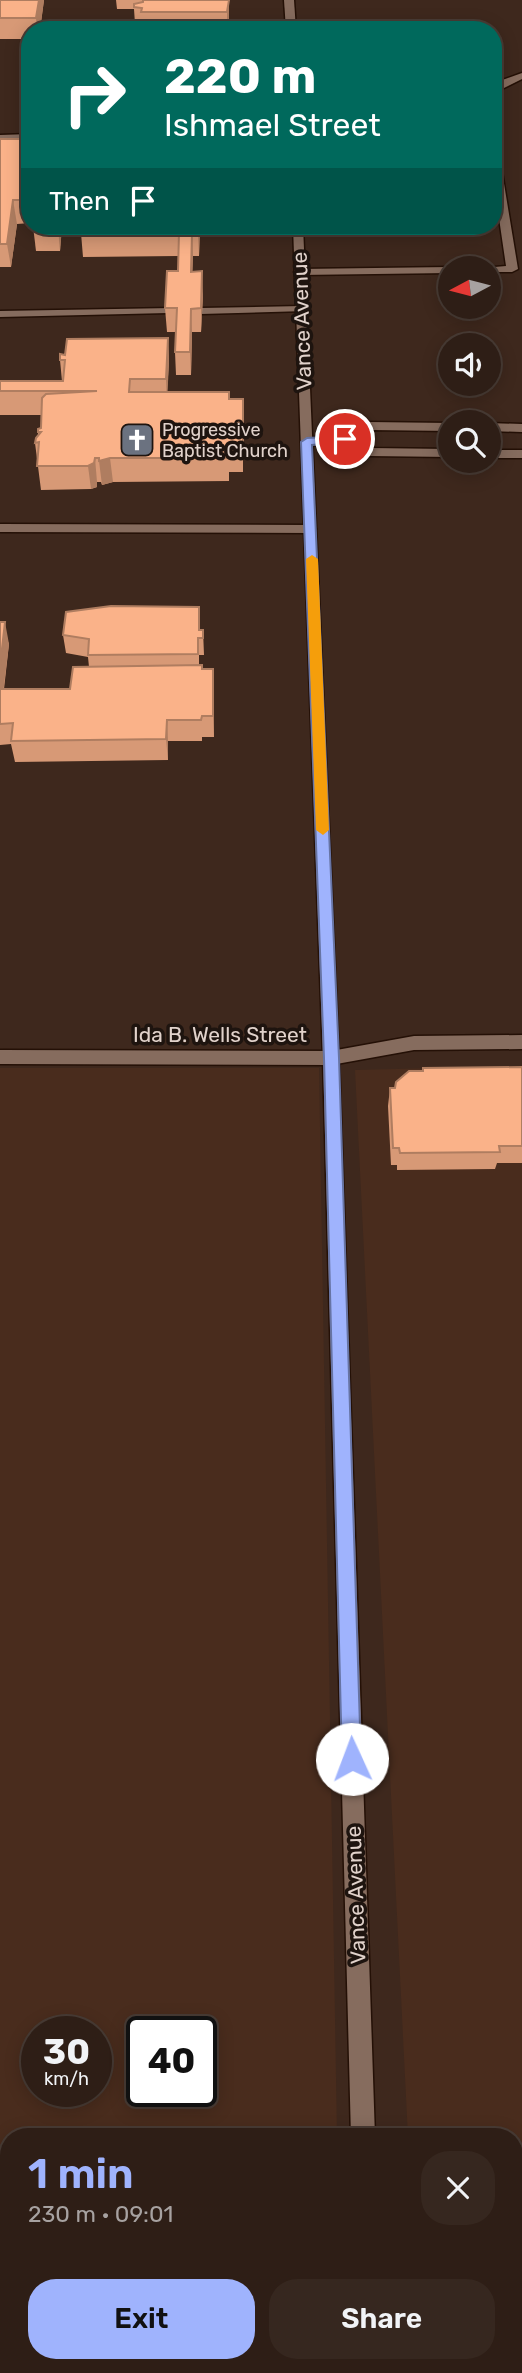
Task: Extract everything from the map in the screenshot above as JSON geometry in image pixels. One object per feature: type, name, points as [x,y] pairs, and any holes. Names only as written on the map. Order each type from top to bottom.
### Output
[{"type":"street","points":[[289,0],[290,21]]},
{"type":"street","points":[[502,83],[522,76]]},
{"type":"street","points":[[0,138],[21,137]]},
{"type":"street","points":[[501,269],[512,269],[502,205]]},
{"type":"street","name":"Vance Avenue","points":[[298,235],[331,1058],[363,2128]]},
{"type":"street","points":[[300,272],[438,270]]},
{"type":"street","points":[[201,311],[302,309]]},
{"type":"street","points":[[0,314],[168,310]]},
{"type":"street","points":[[307,442],[345,439],[368,426],[438,427]]},
{"type":"street","points":[[501,428],[522,428]]},
{"type":"street","points":[[345,439],[368,452],[438,453]]},
{"type":"street","points":[[501,454],[522,454]]},
{"type":"street","points":[[0,528],[310,529]]},
{"type":"street","name":"Ida B. Wells Street","points":[[0,1057],[331,1058],[414,1043],[522,1042]]},
{"type":"shaded area","points":[[522,1066],[522,2128],[408,2128],[355,1070]]},
{"type":"shaded area","points":[[0,1068],[319,1068],[337,2128],[0,2128]]},
{"type":"building","points":[[0,0],[39,0],[36,18],[0,18]]},
{"type":"building","points":[[143,0],[229,0],[227,12],[141,12],[142,8],[134,7],[134,4]]},
{"type":"building","points":[[0,139],[21,139],[21,200],[13,200],[7,244],[0,244]]},
{"type":"building","points":[[179,235],[192,235],[191,272],[202,271],[201,308],[191,309],[190,352],[175,352],[177,308],[165,308],[167,271],[178,271]]},
{"type":"building","points":[[168,338],[166,379],[130,379],[129,392],[229,392],[229,399],[243,399],[243,448],[228,449],[229,458],[110,458],[99,461],[99,458],[95,458],[94,463],[88,466],[37,466],[39,442],[35,443],[41,432],[38,432],[38,429],[41,428],[42,398],[46,394],[97,391],[0,391],[0,381],[63,381],[65,360],[60,360],[60,354],[65,355],[67,339]]},
{"type":"building","points":[[111,606],[199,607],[199,630],[203,630],[203,638],[198,638],[198,654],[88,655],[89,639],[63,635],[66,612]]},
{"type":"building","points":[[0,622],[5,622],[0,666]]},
{"type":"building","points":[[202,665],[202,669],[213,669],[213,716],[202,716],[201,720],[167,720],[166,739],[11,741],[13,723],[0,724],[0,689],[70,689],[73,667]]},
{"type":"building","points":[[522,1067],[522,1146],[499,1146],[500,1152],[400,1153],[399,1148],[393,1148],[390,1088],[395,1088],[396,1082],[409,1071],[423,1071],[423,1068]]},
{"type":"slow traffic","points":[[312,559],[323,830]]},
{"type":"place","name":"Progressive Baptist Church","points":[[137,440]]},
{"type":"route","points":[[345,439],[307,442],[331,1058],[352,1759]]}]
